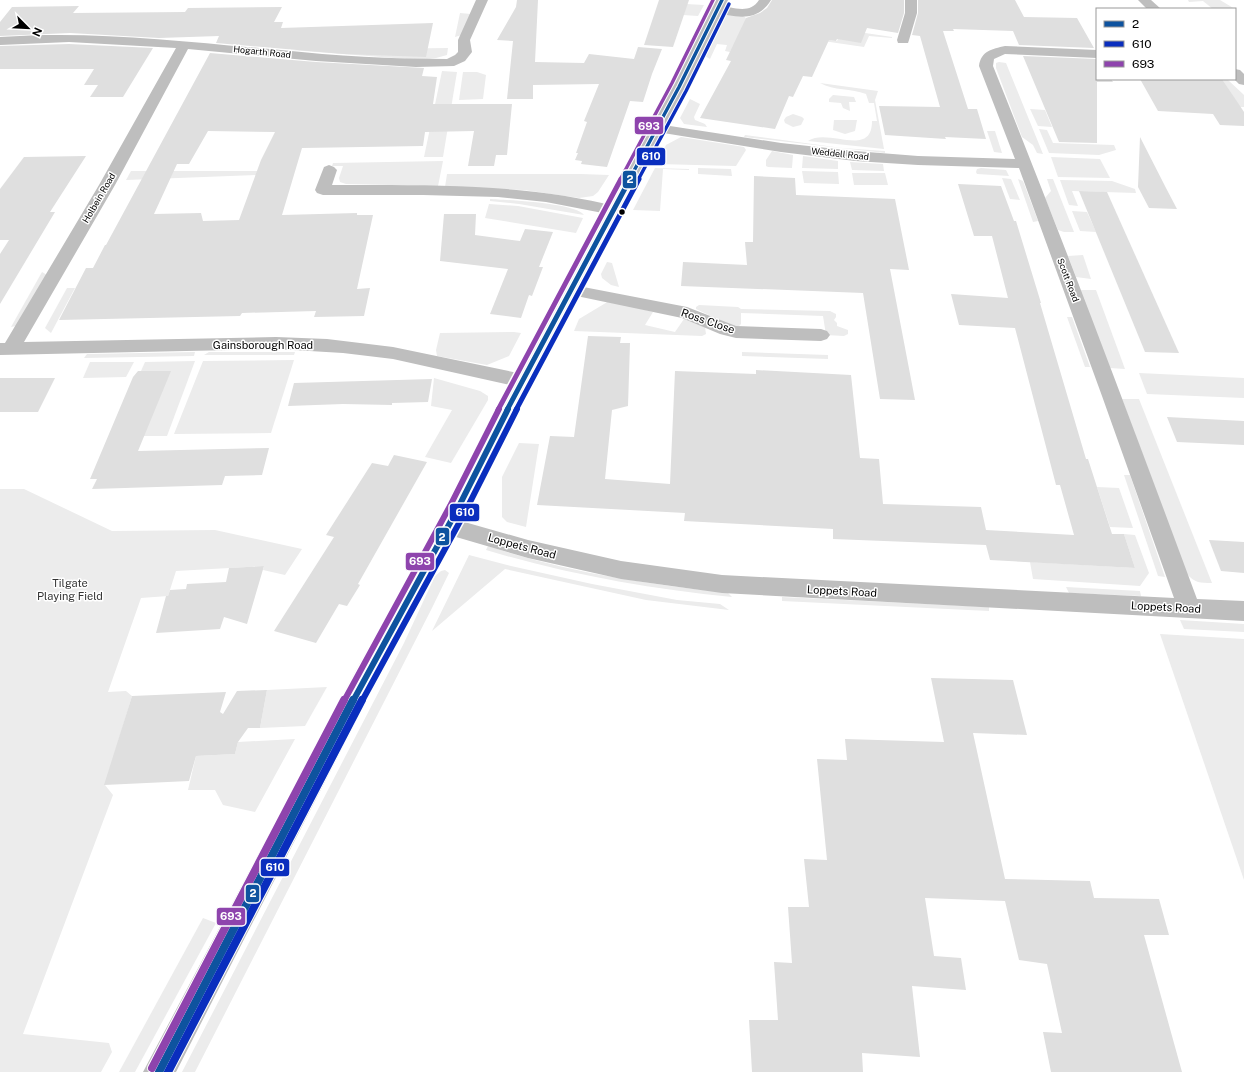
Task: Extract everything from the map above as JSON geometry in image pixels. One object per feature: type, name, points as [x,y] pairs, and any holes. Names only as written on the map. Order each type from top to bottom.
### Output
[{"type":"street","name":"Hogarth Road","points":[[0,41],[106,38],[354,60],[449,63],[460,58],[465,52],[464,40],[482,0]]},
{"type":"street","points":[[158,1072],[365,678],[457,510],[720,5],[753,12],[762,8],[765,0]]},
{"type":"street","points":[[903,40],[911,13],[911,0]]},
{"type":"street","points":[[1144,0],[1154,8]]},
{"type":"street","name":"Holbein Road","points":[[6,349],[107,185],[184,45]]},
{"type":"street","name":"Scott Road","points":[[1096,54],[1005,50],[994,52],[988,56],[986,61],[989,74],[1024,164],[1189,608]]},
{"type":"street","points":[[1236,75],[1244,81]]},
{"type":"street","name":"Weddell Road","points":[[657,128],[791,149],[855,156],[927,161],[1024,164]]},
{"type":"street","points":[[329,170],[323,190],[441,190],[487,192],[524,195],[613,210]]},
{"type":"street","name":"Ross Close","points":[[572,290],[687,313],[726,330],[736,332],[821,335]]},
{"type":"street","name":"Gainsborough Road","points":[[6,349],[276,343],[309,344],[377,350],[523,381]]},
{"type":"street","name":"Loppets Road","points":[[447,526],[528,549],[621,570],[722,584],[1244,610]]},
{"type":"green space","points":[[789,0],[806,0],[797,20],[838,26],[845,30],[892,38],[869,36],[864,47],[789,36],[785,41],[740,33],[730,52],[725,51],[727,45],[717,44],[710,59],[705,56],[705,46],[707,41],[722,16],[736,14],[745,17],[747,21],[757,20],[754,16],[760,15],[768,21],[781,16]],"holes":[[[820,28],[841,32],[837,41],[815,38]]]},
{"type":"green space","points":[[1188,0],[1220,0],[1233,8],[1212,8],[1203,1],[1189,2]]},
{"type":"green space","points":[[686,4],[704,5],[698,16],[683,15]]},
{"type":"green space","points":[[460,13],[471,14],[462,35],[455,37]]},
{"type":"green space","points":[[448,48],[447,55],[420,60],[291,50]]},
{"type":"green space","points":[[996,63],[1006,63],[1043,154],[1037,153],[1033,145],[1022,137],[996,68]]},
{"type":"green space","points":[[442,71],[457,72],[443,157],[424,157]]},
{"type":"green space","points":[[463,72],[477,72],[486,75],[483,99],[459,100]]},
{"type":"green space","points":[[1223,80],[1228,80],[1244,95],[1244,107],[1240,107]]},
{"type":"green space","points":[[820,83],[878,91],[875,100],[884,149],[808,141],[826,137],[848,140],[865,138],[870,132],[872,121],[877,121],[874,103],[869,103],[866,94],[825,86]]},
{"type":"green space","points":[[833,95],[854,97],[856,102],[849,102],[850,111],[843,108],[841,103],[829,102],[829,99]]},
{"type":"green space","points":[[690,99],[700,104],[694,117],[695,120],[705,124],[707,127],[684,124],[680,118]]},
{"type":"green space","points":[[1030,109],[1045,110],[1052,127],[1038,126]]},
{"type":"green space","points":[[793,114],[804,119],[801,125],[793,127],[785,123],[784,120],[786,117]]},
{"type":"green space","points":[[834,120],[857,120],[855,131],[845,134],[833,130]]},
{"type":"green space","points":[[1039,129],[1047,130],[1053,143],[1114,145],[1116,150],[1099,155],[1049,153]]},
{"type":"green space","points":[[987,131],[995,131],[1002,153],[994,152]]},
{"type":"green space","points":[[745,135],[842,148],[885,151],[885,153],[744,137]]},
{"type":"green space","points":[[681,137],[744,147],[746,150],[736,166],[657,164],[666,145]]},
{"type":"green space","points":[[772,151],[793,155],[792,168],[766,166],[766,160]]},
{"type":"green space","points":[[803,156],[838,161],[838,169],[802,168]]},
{"type":"green space","points":[[1051,157],[1100,159],[1110,178],[1058,177]]},
{"type":"green space","points":[[443,161],[438,186],[346,184],[340,182],[339,178],[343,166],[332,166],[333,163]]},
{"type":"green space","points":[[850,162],[883,164],[884,171],[852,170]]},
{"type":"green space","points":[[655,168],[689,170],[663,169],[660,211],[633,210]]},
{"type":"green space","points":[[698,168],[731,169],[732,176],[698,174]]},
{"type":"green space","points":[[977,169],[1006,170],[1009,176],[977,174]]},
{"type":"green space","points":[[131,171],[262,171],[259,175],[126,180]]},
{"type":"green space","points":[[802,171],[838,172],[839,184],[804,183]]},
{"type":"green space","points":[[852,173],[885,173],[888,185],[854,185]]},
{"type":"green space","points":[[447,174],[609,175],[598,192],[593,196],[579,198],[524,190],[445,187]]},
{"type":"green space","points":[[1002,178],[1011,179],[1020,200],[1010,199]]},
{"type":"green space","points":[[1018,179],[1023,181],[1038,221],[1033,222]]},
{"type":"green space","points":[[1047,179],[1053,179],[1074,232],[1064,232],[1058,230],[1045,198],[1051,191]]},
{"type":"green space","points":[[1060,180],[1112,181],[1135,189],[1136,193],[1072,191],[1078,206],[1069,205]]},
{"type":"green space","points":[[490,199],[525,201],[555,205],[578,211],[584,215],[519,204],[490,201]]},
{"type":"green space","points":[[489,204],[518,206],[583,218],[576,233],[485,218]]},
{"type":"green space","points":[[1072,211],[1087,212],[1096,232],[1080,231]]},
{"type":"green space","points":[[1083,255],[1091,279],[1076,277],[1068,256]]},
{"type":"green space","points":[[607,262],[612,263],[619,287],[611,285],[602,278],[601,274]]},
{"type":"green space","points":[[42,272],[47,275],[16,326],[11,327]]},
{"type":"green space","points":[[67,288],[75,288],[51,333],[45,328]]},
{"type":"green space","points":[[1080,290],[1096,290],[1125,369],[1110,368]]},
{"type":"green space","points":[[609,301],[653,312],[645,325],[675,332],[684,319],[698,323],[705,327],[706,334],[702,336],[574,331],[579,319]]},
{"type":"green space","points":[[699,305],[738,307],[741,309],[830,311],[836,314],[834,320],[837,323],[837,326],[848,330],[848,334],[844,336],[826,335],[823,316],[741,313],[741,324],[738,327],[734,327],[696,309]]},
{"type":"green space","points":[[1067,317],[1072,317],[1090,367],[1085,367]]},
{"type":"green space","points":[[440,333],[521,333],[509,356],[487,365],[437,356],[436,350]]},
{"type":"green space","points":[[195,352],[194,356],[84,358],[87,354]]},
{"type":"green space","points":[[209,352],[295,352],[294,355],[204,355]]},
{"type":"green space","points":[[742,352],[828,355],[828,359],[742,356]]},
{"type":"green space","points":[[294,360],[271,433],[174,434],[203,361]]},
{"type":"green space","points":[[195,361],[167,436],[144,436],[141,371],[145,362]]},
{"type":"green space","points":[[90,362],[134,362],[126,377],[83,378]]},
{"type":"green space","points":[[1139,373],[1244,378],[1244,398],[1147,394]]},
{"type":"green space","points":[[434,378],[480,391],[488,396],[488,400],[451,463],[425,457],[452,410],[431,406]]},
{"type":"green space","points":[[1122,399],[1139,399],[1212,583],[1198,582],[1187,574]]},
{"type":"green space","points":[[519,443],[539,444],[526,527],[507,522],[502,517],[502,477]]},
{"type":"green space","points":[[1124,475],[1130,475],[1165,577],[1158,576]]},
{"type":"green space","points":[[1097,487],[1119,488],[1133,528],[1110,527]]},
{"type":"green space","name":"Tilgate Playing Field","points":[[0,489],[24,489],[112,531],[215,530],[302,549],[285,575],[263,570],[264,566],[176,571],[168,596],[141,598],[108,692],[126,691],[132,696],[105,785],[113,795],[23,1034],[109,1043],[112,1052],[101,1072],[0,1072]]},
{"type":"green space","points":[[1124,534],[1135,535],[1149,573],[1140,586],[1033,579],[1030,562],[1135,568]]},
{"type":"green space","points":[[488,546],[576,570],[667,586],[728,593],[732,597],[669,590],[608,580],[516,559],[486,550]]},
{"type":"green space","points":[[469,555],[592,584],[677,600],[720,604],[729,610],[646,600],[505,569],[432,631]]},
{"type":"green space","points":[[445,570],[449,573],[432,608],[195,1072],[182,1072],[404,643],[435,576],[441,571]]},
{"type":"green space","points":[[1066,587],[1140,591],[1141,596],[1069,593]]},
{"type":"green space","points":[[782,597],[989,607],[989,611],[782,601]]},
{"type":"green space","points":[[1180,620],[1244,624],[1244,632],[1184,629]]},
{"type":"green space","points":[[1160,634],[1244,639],[1244,880]]},
{"type":"green space","points":[[327,687],[305,726],[260,728],[267,690]]},
{"type":"green space","points":[[295,739],[255,812],[223,805],[215,790],[188,790],[196,756],[235,754],[238,742]]},
{"type":"green space","points":[[203,918],[216,923],[135,1072],[119,1072]]},
{"type":"building","points":[[517,0],[538,0],[535,62],[584,63],[589,54],[634,59],[638,47],[662,49],[643,102],[630,101],[607,167],[581,164],[582,161],[575,160],[587,122],[584,121],[599,84],[533,85],[533,99],[507,99],[513,41],[497,40],[516,7]]},
{"type":"building","points":[[659,0],[689,0],[673,47],[644,45]]},
{"type":"building","points":[[772,0],[904,0],[904,13],[898,33],[867,28],[861,43],[837,39],[836,41],[829,40],[812,77],[803,76],[793,97],[789,96],[775,129],[700,118],[731,61],[726,60],[746,18],[760,13],[767,8]]},
{"type":"building","points":[[918,0],[1015,0],[1024,17],[1077,18],[1094,48],[1019,45],[1013,31],[953,29],[954,31],[943,31],[968,109],[977,109],[986,139],[945,137],[946,139],[885,135],[879,106],[940,107],[920,36],[912,35],[918,13]]},
{"type":"building","points":[[79,6],[73,13],[185,12],[188,8],[282,7],[274,22],[283,22],[281,28],[433,23],[426,57],[343,54],[216,43],[219,36],[159,38],[70,33],[0,36],[0,22],[12,7]]},
{"type":"building","points":[[69,44],[153,48],[123,97],[90,97],[98,85],[84,85],[94,69],[0,69],[0,46]]},
{"type":"building","points":[[210,53],[316,62],[424,68],[422,76],[437,77],[433,104],[512,104],[507,155],[496,155],[494,166],[468,166],[474,131],[425,132],[423,146],[302,148],[282,215],[357,213],[357,215],[373,215],[357,289],[370,288],[364,316],[314,317],[316,311],[242,313],[240,316],[59,320],[86,268],[93,268]],"holes":[[[208,131],[275,132],[261,160],[239,220],[203,221],[201,213],[154,214],[177,164],[189,164]]]},
{"type":"building","points":[[1023,56],[1096,59],[1096,80],[1112,80],[1113,82],[1097,82],[1097,143],[1059,142]]},
{"type":"building","points":[[1141,80],[1223,80],[1244,112],[1244,126],[1220,125],[1213,114],[1158,111]]},
{"type":"building","points":[[1140,137],[1177,209],[1149,208],[1138,187]]},
{"type":"building","points":[[86,156],[50,212],[55,212],[0,304],[0,254],[9,240],[0,240],[0,189],[24,157]]},
{"type":"building","points":[[754,176],[795,178],[796,195],[895,199],[909,270],[890,269],[915,400],[880,399],[863,293],[681,286],[683,262],[747,265],[745,242],[753,242]]},
{"type":"building","points":[[958,184],[1001,186],[1014,221],[1016,221],[1086,459],[1088,459],[1112,534],[1124,534],[1135,568],[990,560],[986,545],[833,539],[833,529],[684,521],[685,513],[537,505],[550,436],[574,437],[588,336],[621,337],[620,343],[630,343],[628,406],[612,410],[605,479],[670,484],[675,371],[756,374],[756,370],[851,375],[860,458],[879,459],[883,504],[981,507],[986,530],[1074,535],[1060,485],[1056,485],[1015,328],[959,325],[951,294],[1008,298],[992,236],[974,236]]},
{"type":"building","points":[[1079,191],[1107,192],[1179,353],[1145,352]]},
{"type":"building","points":[[444,214],[476,214],[475,235],[520,241],[525,229],[553,232],[539,267],[543,267],[532,296],[529,295],[521,318],[490,314],[508,269],[440,261]]},
{"type":"building","points":[[138,371],[171,371],[138,451],[269,448],[262,475],[225,476],[222,485],[92,489],[97,479],[90,479],[133,377]]},
{"type":"building","points":[[0,378],[55,378],[38,412],[0,412]]},
{"type":"building","points":[[432,379],[428,402],[392,403],[392,405],[343,404],[288,406],[294,383]]},
{"type":"building","points":[[1167,417],[1244,421],[1244,445],[1177,442]]},
{"type":"building","points":[[394,455],[427,462],[347,606],[339,604],[316,643],[274,631],[334,537],[326,535],[372,463],[388,466]]},
{"type":"building","points":[[1209,540],[1244,542],[1244,573],[1221,571]]},
{"type":"building","points":[[264,566],[247,624],[224,617],[220,629],[156,633],[166,596],[168,596],[170,590],[186,589],[187,584],[226,582],[229,568]]},
{"type":"building","points":[[931,678],[1013,680],[1027,735],[973,733],[1005,879],[1090,881],[1094,898],[1159,899],[1169,935],[1144,935],[1182,1072],[1051,1072],[1043,1032],[1062,1033],[1047,964],[1019,960],[1005,901],[925,898],[934,956],[961,958],[966,990],[912,986],[920,1057],[862,1053],[863,1072],[752,1072],[749,1020],[778,1020],[774,962],[792,963],[788,907],[809,907],[804,859],[827,860],[817,759],[847,760],[845,739],[944,742]]},
{"type":"building","points":[[267,690],[260,728],[248,728],[238,742],[235,754],[196,756],[189,781],[104,785],[132,696],[226,692],[220,712],[223,714],[237,691]]},
{"type":"transit line","name":"693","points":[[152,1068],[358,674],[450,506],[483,438],[672,83],[713,0]]},
{"type":"transit line","name":"2","points":[[159,1072],[365,678],[457,510],[490,442],[679,87],[722,0]]},
{"type":"transit line","name":"610","points":[[168,1072],[372,682],[464,514],[497,446],[686,91],[729,4]]}]
